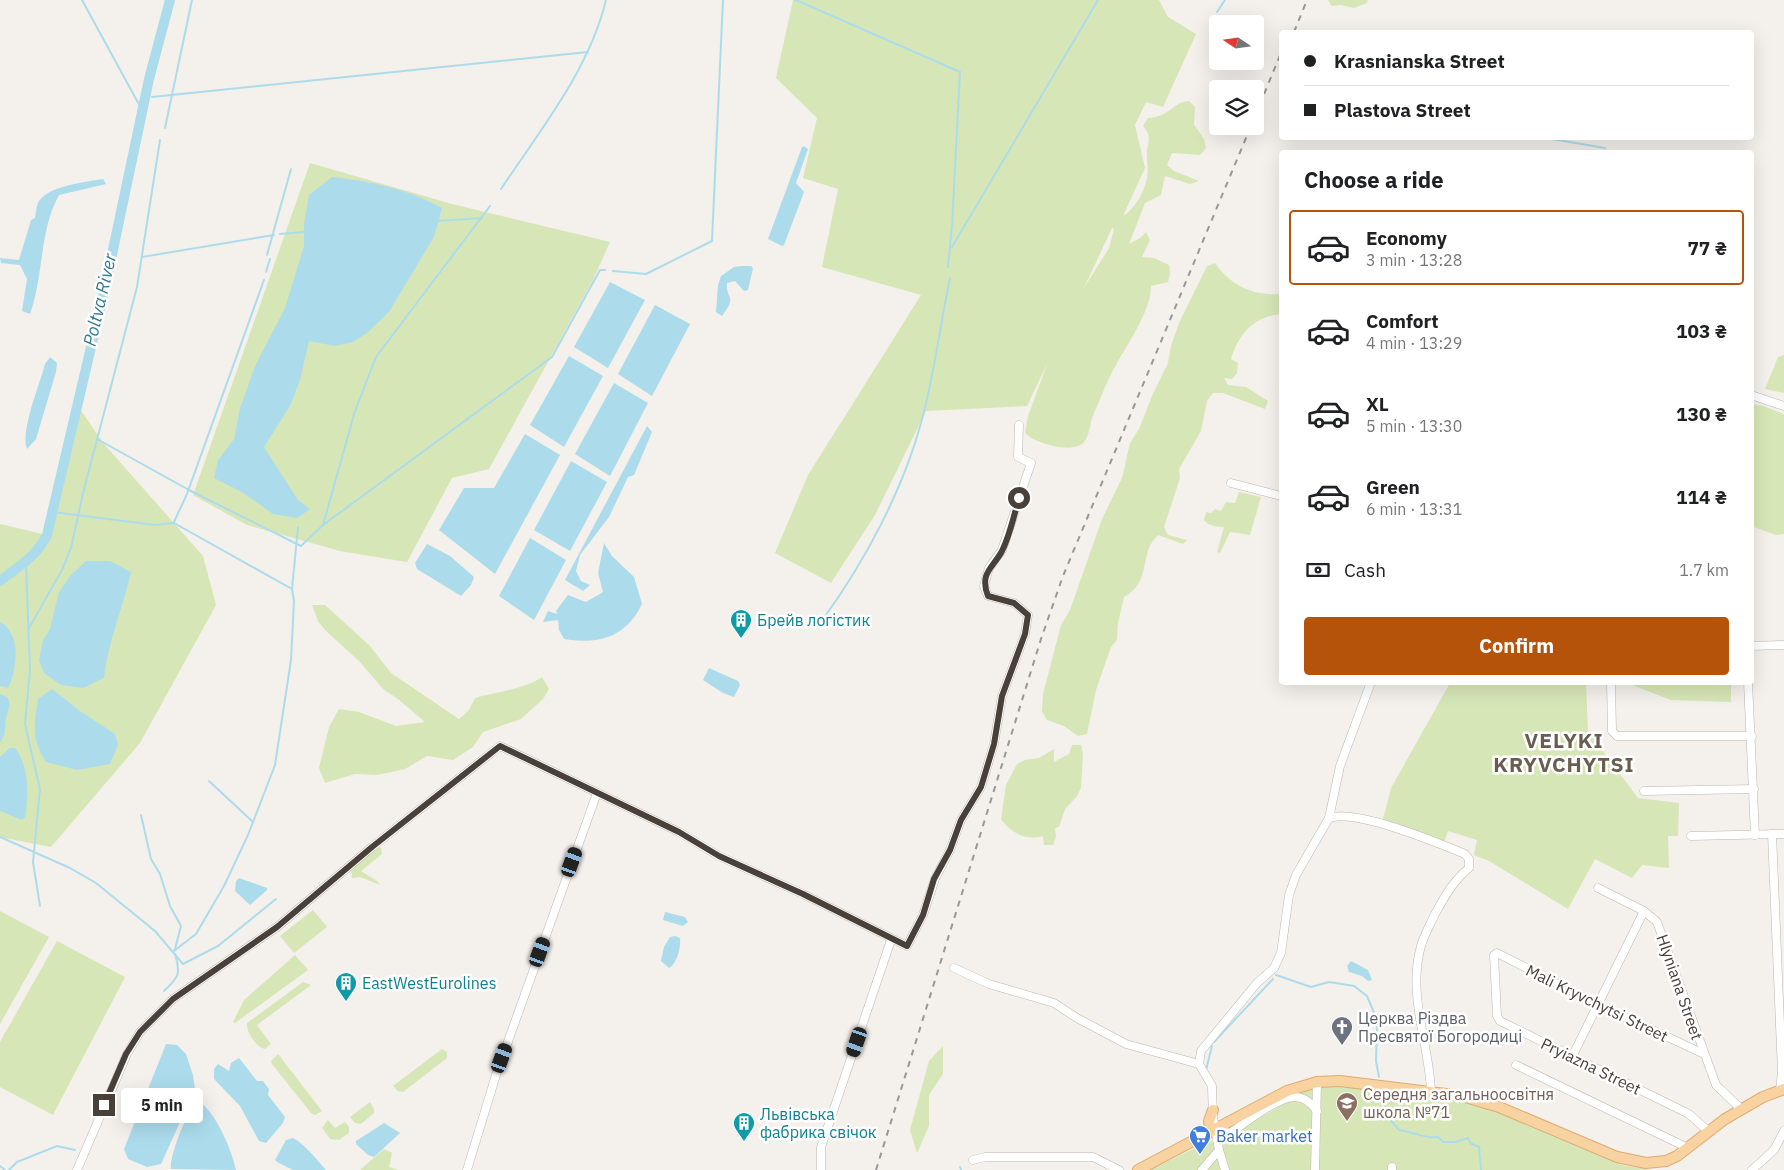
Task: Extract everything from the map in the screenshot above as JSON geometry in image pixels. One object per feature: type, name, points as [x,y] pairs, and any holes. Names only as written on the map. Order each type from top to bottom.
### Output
[{"type":"main road","points":[[1138,1170],[1287,1092],[1317,1082],[1340,1081],[1432,1091],[1498,1106],[1618,1157],[1646,1163],[1666,1161],[1688,1148],[1708,1131],[1741,1109],[1782,1089]]},
{"type":"main road","points":[[1213,1110],[1214,1115],[1220,1120],[1232,1121]]},
{"type":"main road","points":[[1205,1135],[1210,1130],[1209,1121],[1213,1110]]},
{"type":"street","points":[[1754,396],[1784,406]]},
{"type":"street","points":[[77,1170],[126,1054],[140,1032],[173,999],[277,927],[372,847],[500,746],[679,832],[719,856],[803,894],[891,940],[907,946],[923,915],[934,879],[950,850],[961,820],[981,787],[994,744],[1002,696],[1025,634],[1028,615],[1014,603],[988,596],[984,586],[988,568],[1002,550],[1030,463],[1018,457],[1019,425]]},
{"type":"street","points":[[1231,483],[1279,495]]},
{"type":"street","points":[[1754,646],[1784,645]]},
{"type":"street","points":[[1225,1170],[1219,1150],[1213,1110],[1212,1086],[1199,1064],[1201,1051],[1207,1041],[1257,984],[1274,968],[1281,953],[1289,895],[1296,875],[1329,818],[1340,766],[1370,685]]},
{"type":"street","points":[[1611,685],[1612,731],[1616,736],[1752,736]]},
{"type":"street","points":[[1748,685],[1755,835]]},
{"type":"street","points":[[1644,791],[1754,789]]},
{"type":"street","points":[[467,1170],[496,1075],[597,793]]},
{"type":"street","points":[[1329,818],[1338,816],[1372,822],[1424,838],[1465,854],[1469,859],[1469,868],[1450,887],[1445,896],[1424,937],[1418,958],[1416,984],[1419,1016],[1431,1075],[1432,1091]]},
{"type":"street","points":[[1772,834],[1782,1089]]},
{"type":"street","points":[[1691,836],[1784,834]]},
{"type":"street","name":"Hlyniana Street","points":[[1598,888],[1644,911],[1657,922],[1716,1085],[1741,1109]]},
{"type":"street","points":[[1572,1057],[1644,911]]},
{"type":"street","points":[[821,1170],[821,1147],[891,940]]},
{"type":"street","name":"Mali Kryvchytsi Street","points":[[1493,958],[1497,953],[1597,1004],[1704,1054]]},
{"type":"street","name":"Pryiazna Street","points":[[1493,958],[1497,1016],[1500,1021],[1689,1114],[1708,1131]]},
{"type":"street","points":[[954,968],[988,984],[1054,1002],[1076,1018],[1126,1044],[1199,1064]]},
{"type":"street","points":[[1516,1065],[1688,1148]]},
{"type":"street","points":[[1315,1170],[1317,1082]]},
{"type":"street","points":[[1216,1129],[1230,1132],[1280,1101],[1293,1096],[1311,1103],[1317,1111]]},
{"type":"street","points":[[1752,1170],[1774,1150],[1784,1131]]},
{"type":"street","points":[[1202,1170],[1219,1150]]},
{"type":"street","points":[[973,1160],[985,1157],[1093,1157],[1119,1170]]},
{"type":"green space","points":[[793,0],[1159,0],[1168,17],[1196,34],[1163,107],[1146,102],[1135,125],[1145,168],[1123,216],[1138,200],[1147,178],[1149,138],[1143,126],[1148,118],[1162,115],[1179,104],[1189,101],[1195,107],[1194,125],[1204,139],[1206,148],[1200,155],[1172,153],[1167,165],[1174,171],[1199,181],[1190,184],[1165,176],[1161,195],[1145,203],[1129,244],[1146,232],[1150,240],[1142,257],[1154,258],[1169,265],[1170,274],[1168,282],[1151,286],[1148,305],[1110,377],[1094,413],[1086,439],[1079,446],[1063,448],[1045,444],[1025,433],[1028,416],[1048,362],[1027,406],[926,411],[875,515],[831,583],[775,553],[808,475],[921,295],[822,267],[838,189],[803,178],[817,118],[776,78]],"holes":[[[1112,228],[1114,229],[1109,248],[1084,288]]]},
{"type":"green space","points":[[1328,0],[1368,0],[1367,3],[1354,8],[1341,5],[1332,6]]},
{"type":"green space","points":[[310,163],[452,204],[610,242],[593,280],[489,469],[452,478],[407,562],[340,551],[247,525],[193,495]]},
{"type":"green space","points":[[1215,263],[1228,278],[1244,288],[1261,293],[1279,294],[1279,314],[1255,323],[1243,334],[1231,359],[1238,363],[1237,373],[1232,379],[1224,378],[1228,385],[1246,387],[1268,401],[1265,409],[1223,393],[1213,393],[1207,401],[1201,431],[1179,469],[1180,478],[1164,527],[1168,535],[1187,540],[1183,544],[1158,535],[1152,542],[1139,583],[1124,597],[1118,623],[1117,640],[1111,647],[1096,690],[1087,734],[1078,736],[1064,726],[1047,720],[1042,712],[1043,694],[1061,625],[1070,610],[1102,519],[1122,478],[1130,443],[1139,429],[1168,363],[1171,346],[1179,323],[1207,266]]},
{"type":"green space","points":[[1784,355],[1784,393],[1765,389],[1778,357]]},
{"type":"green space","points":[[1754,404],[1784,414],[1784,534],[1776,535],[1754,527]]},
{"type":"green space","points":[[78,406],[104,444],[203,556],[216,605],[140,743],[51,847],[0,837],[0,524],[47,535]]},
{"type":"green space","points":[[1239,492],[1261,497],[1250,535],[1230,532],[1220,553],[1217,552],[1224,527],[1213,526],[1206,522],[1204,520],[1206,512],[1211,513],[1215,509],[1221,511],[1226,502],[1235,503]]},
{"type":"green space","points":[[312,605],[325,605],[370,646],[391,673],[459,719],[469,710],[475,698],[519,687],[542,677],[549,689],[543,699],[521,719],[483,732],[473,747],[453,760],[427,756],[405,769],[377,775],[355,774],[325,783],[319,768],[329,727],[339,709],[359,712],[396,726],[425,722],[383,689],[360,662],[326,631],[318,621]]},
{"type":"green space","points":[[1449,685],[1586,685],[1588,731],[1638,798],[1679,803],[1678,836],[1668,836],[1669,868],[1642,865],[1632,878],[1595,859],[1568,909],[1489,861],[1474,855],[1477,840],[1448,831],[1444,843],[1382,823],[1391,788]]},
{"type":"green space","points":[[1632,685],[1731,685],[1731,702],[1671,700]]},
{"type":"green space","points":[[1072,745],[1081,745],[1083,753],[1081,788],[1077,796],[1065,809],[1059,827],[1055,828],[1056,837],[1053,845],[1044,845],[1043,836],[1025,837],[1014,832],[1001,819],[1006,785],[1017,764],[1025,760],[1039,758],[1054,749],[1054,762],[1069,754]]},
{"type":"green space","points":[[381,847],[382,854],[361,871],[380,885],[360,877],[352,878],[351,870],[353,866],[375,848]]},
{"type":"green space","points":[[313,910],[327,927],[294,953],[280,936]]},
{"type":"green space","points":[[0,911],[49,937],[0,1024]]},
{"type":"green space","points":[[57,941],[125,977],[53,1115],[0,1087],[0,1042]]},
{"type":"green space","points":[[295,955],[308,970],[235,1023],[233,1022],[244,1000]]},
{"type":"green space","points":[[303,982],[311,985],[257,1025],[271,1044],[265,1049],[262,1048],[250,1035],[247,1023]]},
{"type":"green space","points":[[943,1046],[943,1074],[929,1095],[929,1126],[917,1153],[910,1130],[929,1061]]},
{"type":"green space","points":[[442,1049],[447,1052],[447,1058],[403,1092],[398,1091],[393,1086]]},
{"type":"green space","points":[[278,1054],[322,1111],[315,1115],[311,1113],[272,1064],[271,1061]]},
{"type":"green space","points":[[1333,1086],[1440,1096],[1494,1111],[1622,1165],[1653,1170],[1150,1170],[1197,1147],[1233,1134],[1305,1091]]},
{"type":"green space","points":[[370,1102],[374,1113],[361,1124],[355,1123],[350,1117]]},
{"type":"green space","points":[[328,1120],[335,1128],[345,1122],[349,1127],[349,1133],[339,1140],[330,1139],[322,1128]]},
{"type":"green space","points":[[384,1149],[392,1153],[389,1167],[398,1170],[360,1170]]},
{"type":"water","points":[[804,146],[808,149],[796,183],[804,192],[782,246],[768,239],[802,147]]},
{"type":"water","points":[[332,177],[388,187],[429,201],[442,208],[434,237],[389,312],[367,333],[353,342],[335,346],[309,341],[300,380],[290,406],[264,447],[298,500],[310,509],[297,518],[273,514],[242,492],[214,478],[218,460],[234,439],[240,408],[256,364],[285,308],[304,246],[304,224],[309,195]]},
{"type":"water","points":[[103,179],[106,184],[59,195],[48,223],[38,284],[30,314],[22,311],[27,279],[20,265],[1,263],[0,258],[19,260],[31,220],[35,218],[37,205],[42,197],[57,189],[77,183]]},
{"type":"water","points":[[751,266],[753,268],[748,290],[744,291],[735,281],[727,283],[730,301],[722,316],[716,312],[718,285],[721,276],[734,267]]},
{"type":"water","points":[[610,282],[645,300],[608,368],[574,347]]},
{"type":"water","points":[[655,305],[690,324],[652,396],[618,374]]},
{"type":"water","points":[[569,356],[603,376],[564,447],[530,425]]},
{"type":"water","points":[[50,357],[57,363],[56,372],[36,439],[27,449],[26,431],[28,419],[45,364]]},
{"type":"water","points":[[614,383],[648,403],[610,476],[575,454]]},
{"type":"water","points":[[647,426],[652,432],[634,475],[628,477],[609,517],[580,555],[576,571],[581,581],[590,585],[583,591],[565,580]]},
{"type":"water","points":[[525,434],[560,455],[495,574],[439,530],[464,488],[494,488]]},
{"type":"water","points":[[571,461],[607,482],[570,551],[534,530]]},
{"type":"water","points":[[530,538],[566,560],[534,620],[499,596]]},
{"type":"water","points":[[604,543],[612,556],[634,577],[642,604],[628,624],[610,636],[589,641],[564,639],[559,630],[558,620],[543,622],[548,611],[557,614],[556,611],[568,595],[586,602],[603,592],[598,573]]},
{"type":"water","points":[[427,544],[450,556],[474,577],[471,585],[461,596],[417,569],[415,563]]},
{"type":"water","points":[[86,561],[110,561],[131,572],[112,638],[104,678],[83,688],[61,685],[44,673],[39,660],[43,640],[50,629],[59,592],[71,575]]},
{"type":"water","points":[[0,622],[12,634],[15,643],[14,672],[8,688],[0,686]]},
{"type":"water","points":[[709,668],[738,681],[740,685],[734,697],[723,693],[703,680]]},
{"type":"water","points":[[52,689],[80,711],[115,734],[118,745],[110,764],[77,770],[46,762],[38,746],[35,724],[38,699]]},
{"type":"water","points":[[0,694],[7,697],[9,705],[4,734],[0,742]]},
{"type":"water","points":[[10,748],[15,748],[20,755],[27,781],[25,817],[22,820],[0,811],[0,757]]},
{"type":"water","points":[[239,878],[267,888],[267,890],[250,905],[235,891],[236,881]]},
{"type":"water","points":[[665,912],[685,917],[688,922],[683,926],[663,920]]},
{"type":"water","points":[[670,937],[680,938],[680,946],[674,963],[669,968],[661,961],[664,947]]},
{"type":"water","points":[[1351,961],[1368,970],[1372,980],[1368,981],[1362,976],[1349,972],[1347,966]]},
{"type":"water","points":[[166,1044],[177,1045],[186,1054],[193,1075],[195,1089],[161,1164],[147,1167],[128,1159],[124,1149]]},
{"type":"water","points":[[239,1058],[257,1081],[263,1081],[269,1089],[268,1095],[285,1117],[283,1123],[266,1143],[259,1141],[240,1106],[214,1079],[214,1069],[218,1064],[229,1071],[231,1063]]},
{"type":"water","points":[[201,1103],[218,1124],[231,1153],[236,1170],[171,1169],[175,1148],[185,1122],[191,1111]]},
{"type":"water","points":[[384,1123],[400,1133],[374,1157],[368,1155],[356,1144],[356,1141]]},
{"type":"water","points":[[293,1138],[306,1148],[326,1170],[293,1170],[277,1162],[275,1160],[286,1140]]},
{"type":"waterway","points":[[82,0],[142,110]]},
{"type":"waterway","name":"Poltva River","points":[[0,581],[32,555],[47,535],[106,283],[149,79],[170,0]]},
{"type":"waterway","points":[[165,128],[192,0]]},
{"type":"waterway","points":[[501,189],[576,75],[588,51],[606,0]]},
{"type":"waterway","points":[[613,271],[646,274],[712,241],[723,0]]},
{"type":"waterway","points":[[796,0],[960,72],[948,267]]},
{"type":"waterway","points":[[952,247],[1098,0]]},
{"type":"waterway","points":[[1217,12],[1225,0]]},
{"type":"waterway","points":[[152,97],[588,52]]},
{"type":"waterway","points":[[29,628],[62,570],[71,548],[83,493],[137,287],[160,140]]},
{"type":"waterway","points":[[1558,140],[1605,148]]},
{"type":"waterway","points":[[267,255],[291,169]]},
{"type":"waterway","points":[[97,439],[189,490],[301,546],[323,525],[355,411],[376,357],[490,206]]},
{"type":"waterway","points":[[437,221],[482,218]]},
{"type":"waterway","points":[[280,234],[305,232]]},
{"type":"waterway","points":[[142,257],[274,235]]},
{"type":"waterway","points":[[266,272],[270,259]]},
{"type":"waterway","points":[[323,525],[552,357],[600,270],[605,270]]},
{"type":"waterway","points":[[823,619],[853,574],[881,525],[904,474],[926,405],[950,278]]},
{"type":"waterway","points":[[174,522],[187,494],[264,280]]},
{"type":"waterway","points":[[53,512],[155,525],[174,523],[292,589],[294,601],[291,660],[275,765],[248,835],[224,886],[196,934],[174,951]]},
{"type":"waterway","points":[[292,589],[298,527]]},
{"type":"waterway","points":[[26,563],[30,670],[25,724],[40,789],[33,862],[40,906]]},
{"type":"waterway","points":[[209,781],[253,822]]},
{"type":"waterway","points":[[141,815],[151,859],[160,874],[170,906],[181,926],[175,949]]},
{"type":"waterway","points":[[0,837],[70,868],[96,883],[155,931],[183,964],[218,946],[276,899]]},
{"type":"waterway","points":[[164,991],[177,975],[178,966],[175,954]]},
{"type":"waterway","points":[[1276,975],[1311,987],[1329,982],[1354,986],[1367,996],[1377,1020]]},
{"type":"waterway","points":[[1214,1042],[1273,979]]},
{"type":"waterway","points":[[1377,1027],[1376,1061],[1379,1077]]},
{"type":"waterway","points":[[1206,1070],[1212,1046]]},
{"type":"waterway","points":[[1381,1090],[1388,1117],[1399,1130],[1438,1137],[1443,1142],[1455,1142],[1468,1138],[1470,1143],[1479,1147],[1481,1170]]},
{"type":"waterway","points":[[9,1170],[17,1162],[57,1146],[75,1150]]},
{"type":"waterway","points":[[0,1166],[5,1170]]},
{"type":"railway","points":[[1295,30],[1307,0]]},
{"type":"railway","points":[[1264,94],[1279,58]]},
{"type":"railway","points":[[876,1170],[1041,639],[1063,576],[1247,135]]},
{"type":"place","name":"Брейв логістик","points":[[741,639]]},
{"type":"place","name":"EastWestEurolines","points":[[346,1002]]},
{"type":"place","name":"Церква Різдва Пресвятої Богородиці","points":[[1342,1046]]},
{"type":"place","name":"Середня загальноосвітня школа №71","points":[[1347,1122]]},
{"type":"place","name":"Львівська фабрика свічок","points":[[744,1142]]},
{"type":"place","name":"Baker market","points":[[1200,1155]]},
{"type":"district","name":"VELYKI KRYVCHYTSI","points":[[1564,753]]},
{"type":"route","points":[[104,1105],[126,1054],[140,1032],[173,999],[277,927],[372,847],[500,746],[679,832],[719,856],[803,894],[891,940],[907,946],[923,915],[934,879],[950,850],[961,820],[981,787],[994,744],[1002,696],[1025,634],[1028,615],[1014,603],[988,596],[984,586],[988,568],[1002,550],[1019,498]]}]
